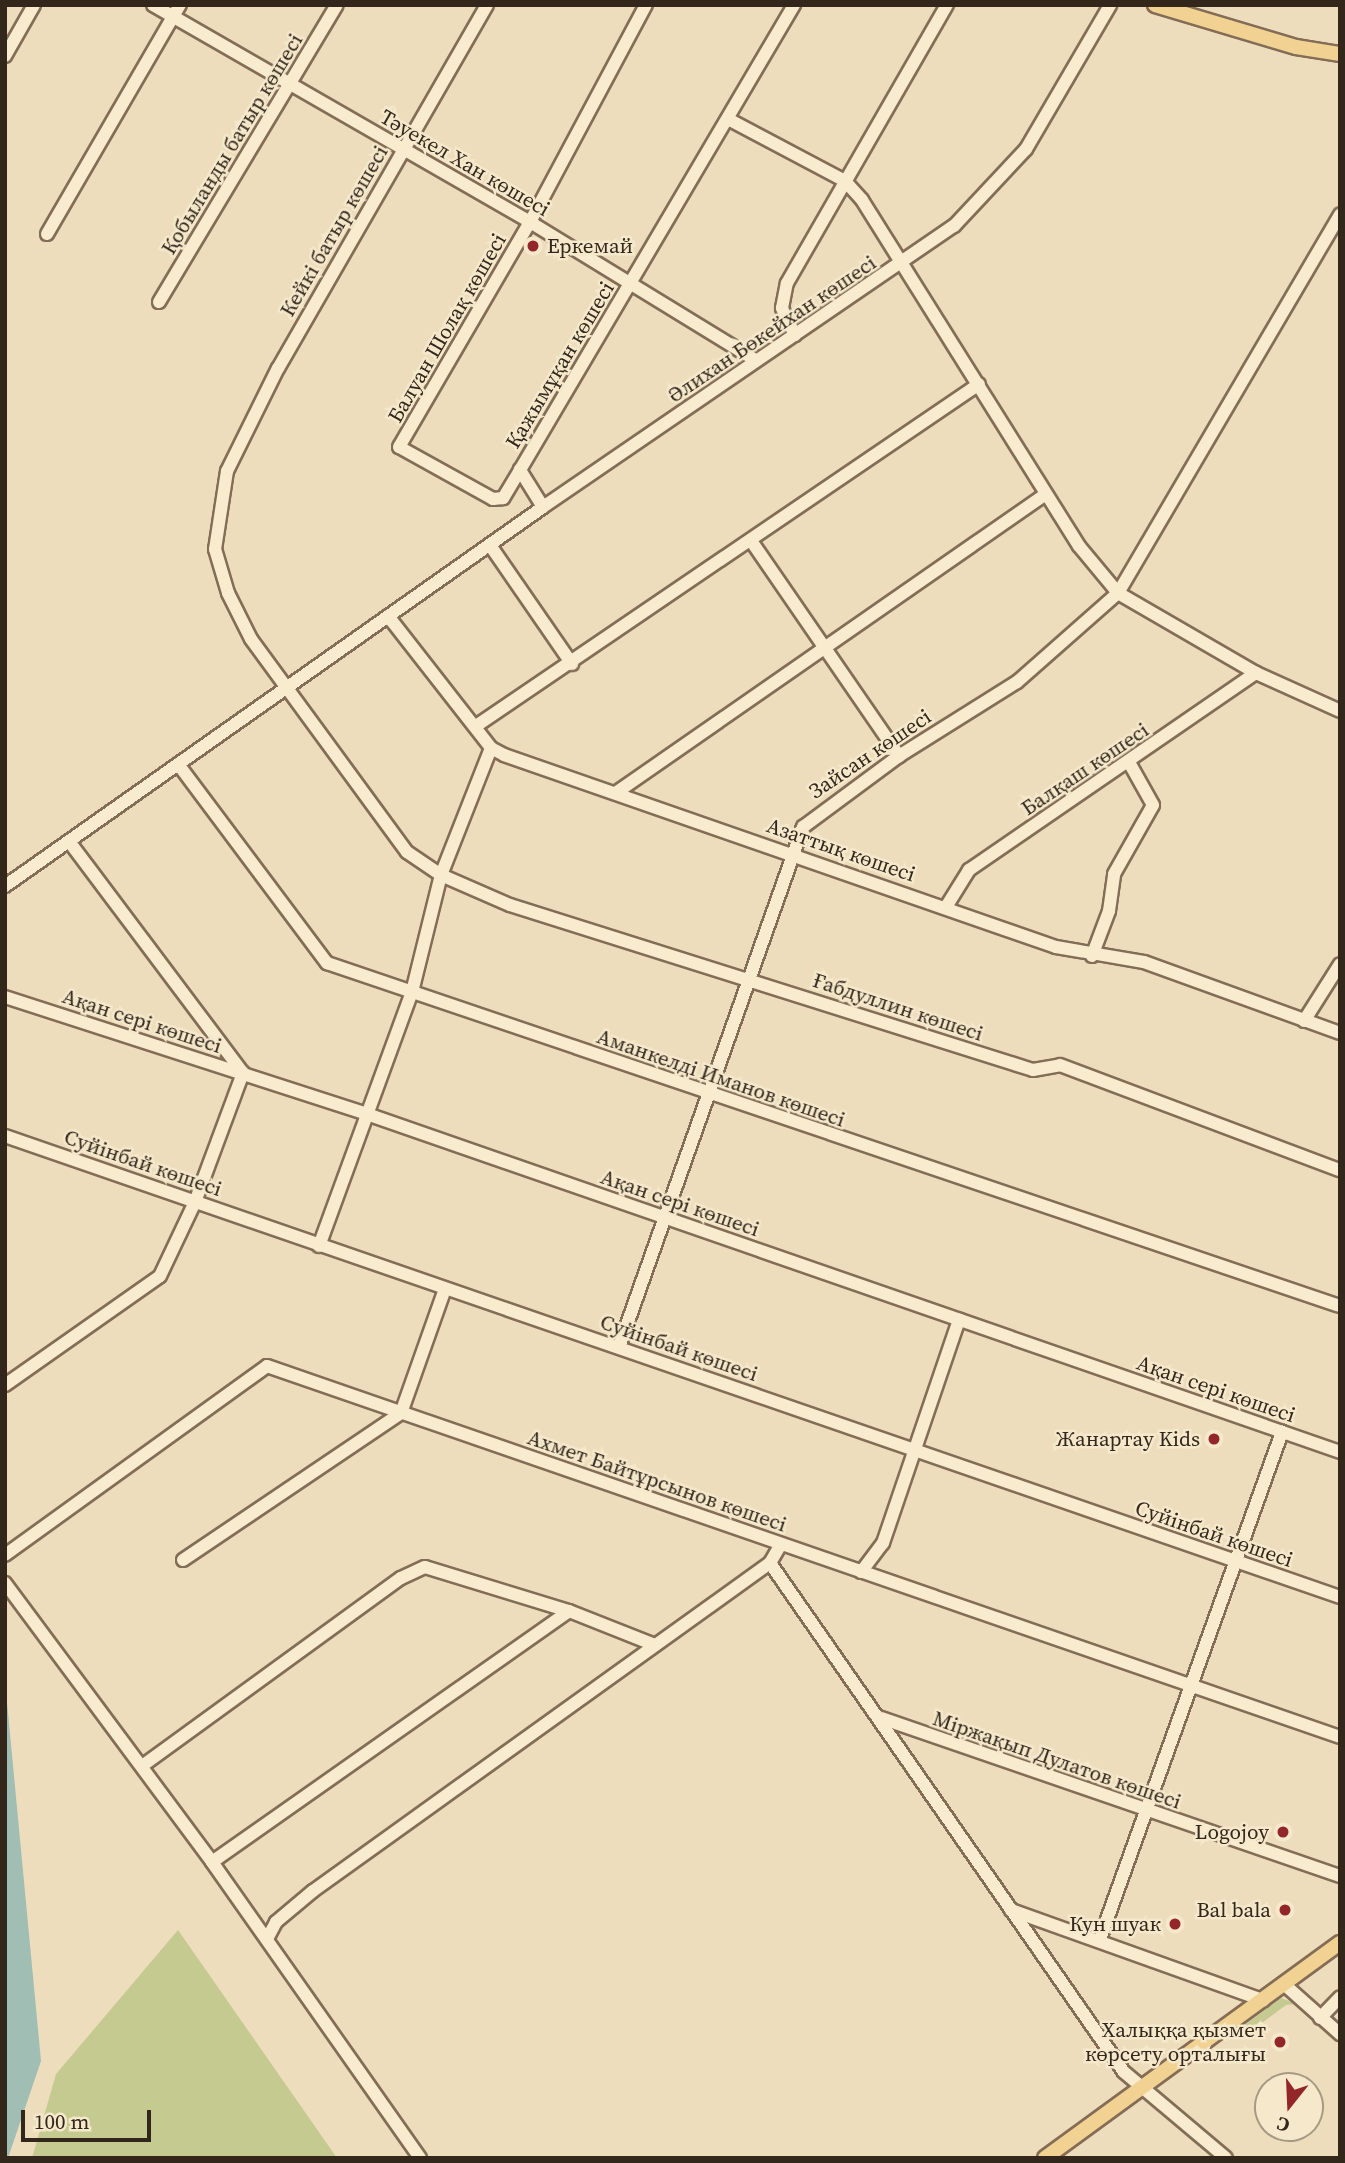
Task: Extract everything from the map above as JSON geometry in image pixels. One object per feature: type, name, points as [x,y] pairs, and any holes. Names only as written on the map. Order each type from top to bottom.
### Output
[{"type":"main road","points":[[1155,5],[1284,44],[1340,54]]},
{"type":"main road","points":[[1045,2158],[1145,2089],[1340,1943]]},
{"type":"street","points":[[5,56],[34,5]]},
{"type":"street","name":"Тәуекел Хан көшесі","points":[[153,5],[530,222],[755,360]]},
{"type":"street","points":[[47,234],[180,5]]},
{"type":"street","name":"Қобыланды батыр көшесі","points":[[159,302],[337,5]]},
{"type":"street","name":"Кейкі батыр көшесі","points":[[288,688],[251,639],[228,593],[215,548],[227,471],[278,368],[486,5]]},
{"type":"street","name":"Балуан Шолақ көшесі","points":[[520,470],[503,498],[493,499],[399,447],[530,222],[646,5]]},
{"type":"street","name":"Қажымұқан көшесі","points":[[543,507],[520,470],[632,285],[794,5]]},
{"type":"street","points":[[795,335],[782,296],[947,5]]},
{"type":"street","points":[[728,118],[845,181],[906,263],[954,226],[1026,149],[1110,5]]},
{"type":"street","name":"Зайсан көшесі","points":[[619,1347],[793,854],[810,818],[899,756],[1017,682],[1118,593],[1340,214]]},
{"type":"street","name":"Әлихан Бөкейхан көшесі","points":[[543,507],[755,360],[906,263],[1046,494],[1118,593]]},
{"type":"street","points":[[476,726],[752,542],[979,384]]},
{"type":"street","points":[[617,792],[1046,494]]},
{"type":"street","points":[[5,886],[388,616],[492,548],[543,507]]},
{"type":"street","points":[[752,542],[899,756]]},
{"type":"street","points":[[492,548],[572,664]]},
{"type":"street","points":[[1118,593],[1256,673],[1340,711]]},
{"type":"street","points":[[319,1246],[364,1113],[412,992],[441,875],[491,748],[388,616]]},
{"type":"street","name":"Балқаш көшесі","points":[[946,907],[969,870],[1130,764],[1256,673]]},
{"type":"street","name":"Ғабдуллин көшесі","points":[[288,688],[407,852],[441,875],[510,905],[1033,1070],[1060,1065],[1340,1170]]},
{"type":"street","name":"Азаттық көшесі","points":[[491,748],[946,907],[1092,956],[1144,962],[1340,1033]]},
{"type":"street","name":"Аманкелді Иманов көшесі","points":[[178,764],[327,963],[709,1095],[1340,1306]]},
{"type":"street","points":[[1092,956],[1109,911],[1114,874],[1153,805],[1130,764]]},
{"type":"street","points":[[5,1385],[160,1276],[195,1202],[243,1073],[69,841]]},
{"type":"street","points":[[1304,1021],[1340,964]]},
{"type":"street","name":"Ақан сері көшесі","points":[[5,998],[364,1113],[1340,1452]]},
{"type":"street","name":"Суйінбай көшесі","points":[[5,1136],[1340,1597]]},
{"type":"street","points":[[183,1560],[401,1413],[445,1289]]},
{"type":"street","points":[[861,1572],[883,1543],[959,1320]]},
{"type":"street","name":"Ахмет Байтұрсынов көшесі","points":[[5,1555],[267,1366],[1340,1737]]},
{"type":"street","points":[[1100,1939],[1189,1685],[1238,1562],[1282,1432]]},
{"type":"street","points":[[267,1939],[276,1922],[313,1891],[770,1563],[781,1544]]},
{"type":"street","points":[[770,1563],[866,1705],[881,1718],[1125,2072],[1226,2158]]},
{"type":"street","points":[[142,1766],[401,1578],[425,1567],[569,1611],[655,1645]]},
{"type":"street","points":[[5,1583],[212,1862],[420,2158]]},
{"type":"street","points":[[212,1862],[569,1611]]},
{"type":"street","name":"Міржақып Дулатов көшесі","points":[[881,1718],[1145,1813],[1340,1877]]},
{"type":"street","points":[[1011,1910],[1100,1939],[1263,2000]]},
{"type":"street","points":[[1285,1984],[1340,2034]]},
{"type":"street","points":[[1320,2018],[1340,1997]]},
{"type":"green space","points":[[178,1930],[337,2158],[32,2158],[56,2074]]},
{"type":"green space","points":[[1281,1998],[1297,2004],[1286,2005],[1243,2037],[1234,2033]]},
{"type":"water","points":[[5,1681],[41,2061],[8,2158],[5,2158]]},
{"type":"place","name":"Еркемай","points":[[533,246]]},
{"type":"place","name":"Жанартау Kids","points":[[1214,1439]]},
{"type":"place","name":"Logojoy","points":[[1283,1832]]},
{"type":"place","name":"Bal bala","points":[[1285,1910]]},
{"type":"place","name":"Кун шуак","points":[[1175,1924]]},
{"type":"place","name":"Халыққа қызмет көрсету орталығы","points":[[1280,2042]]}]
